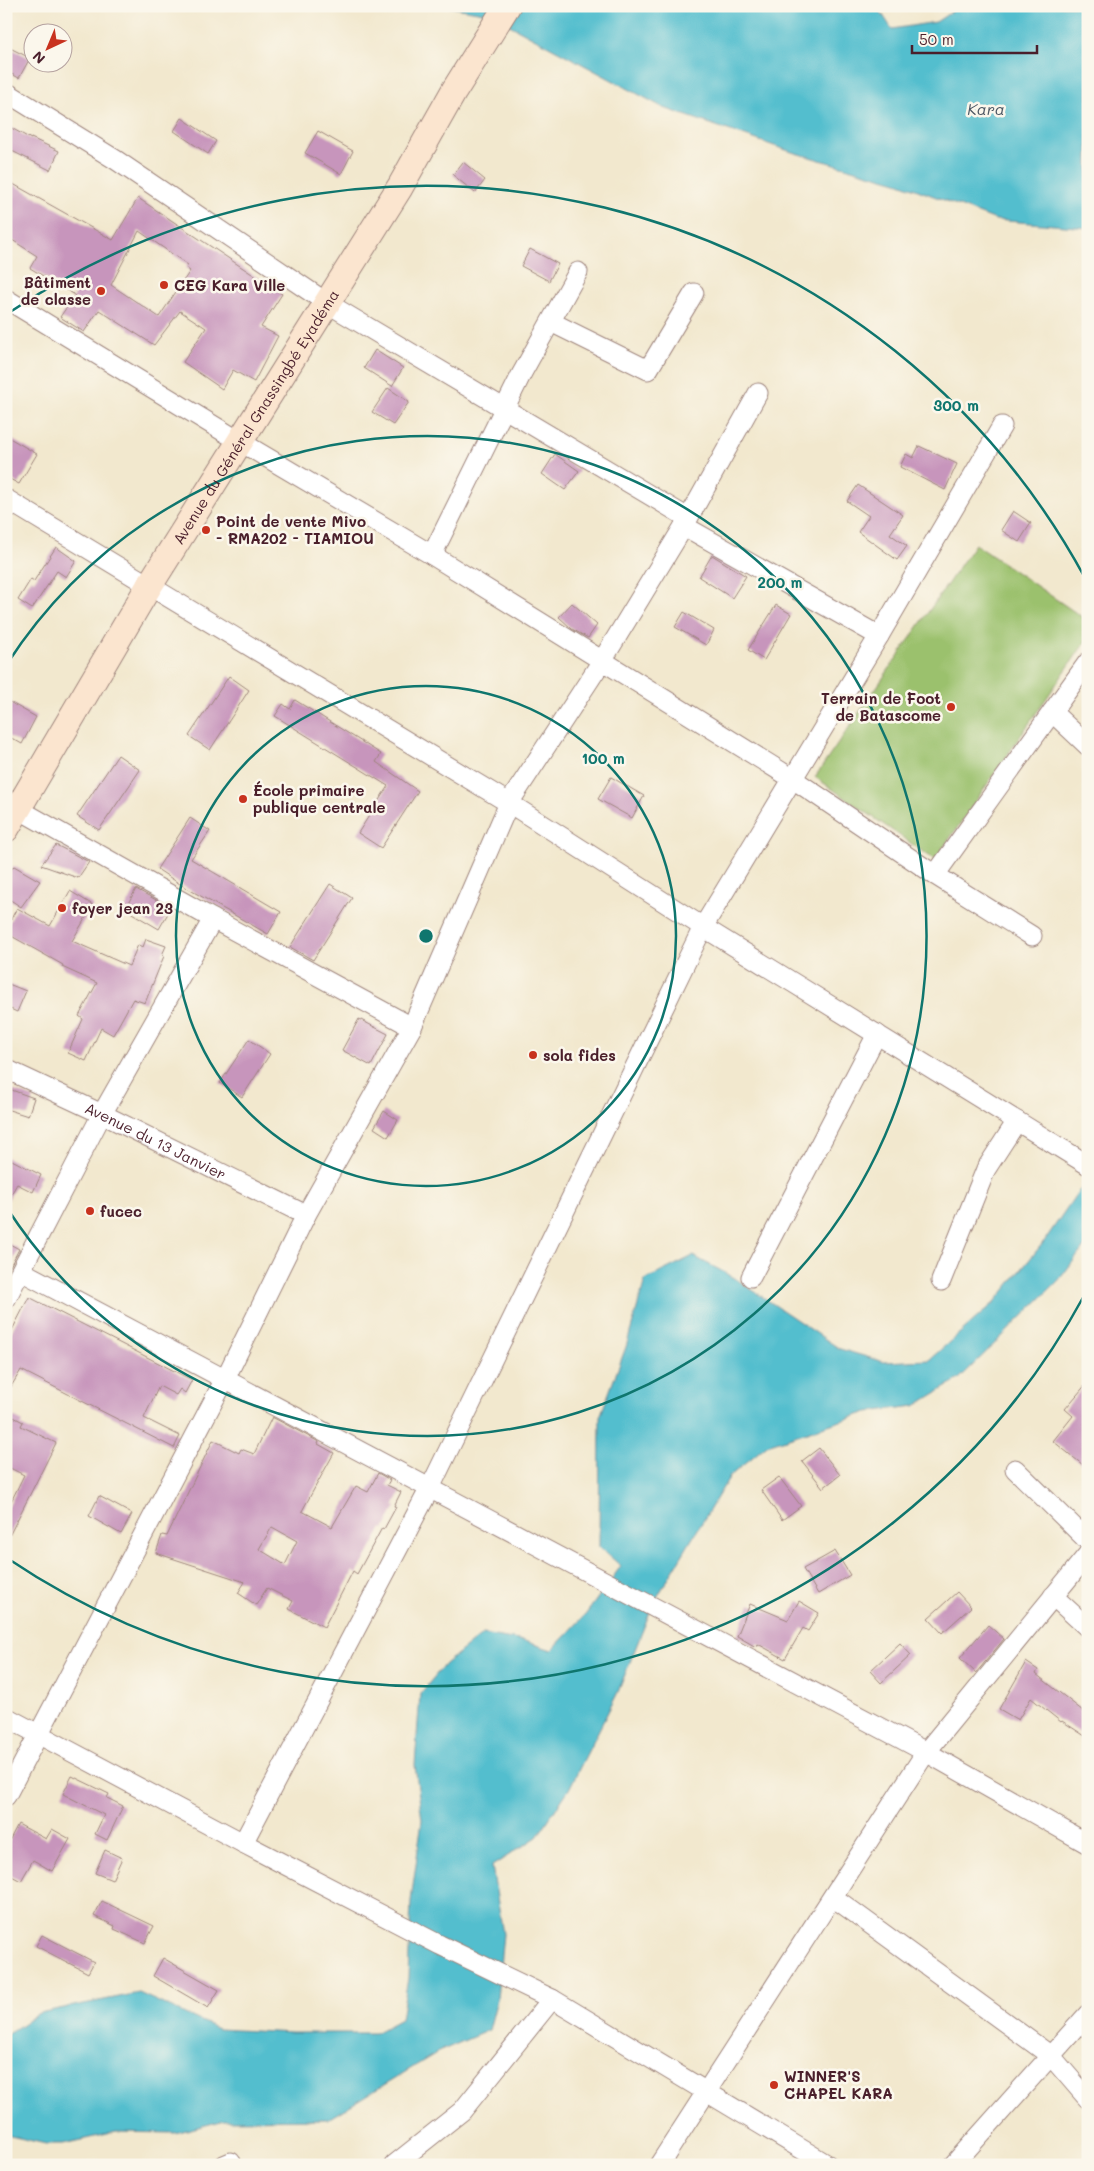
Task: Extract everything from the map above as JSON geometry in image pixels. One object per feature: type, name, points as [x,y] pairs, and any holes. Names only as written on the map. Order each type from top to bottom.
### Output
[{"type":"main road","name":"Avenue du Général Gnassingbé Eyadéma","points":[[11,813],[239,441],[400,187],[454,91],[507,6]]},
{"type":"street","points":[[6,92],[116,160],[327,303],[506,409],[686,522],[879,636]]},
{"type":"street","points":[[432,555],[506,409],[522,373],[578,272]]},
{"type":"street","points":[[550,322],[648,370],[694,293]]},
{"type":"street","points":[[6,299],[239,441],[432,555],[793,779],[935,875],[1032,936]]},
{"type":"street","points":[[6,1796],[225,1379],[306,1215],[412,1027],[509,803],[602,661],[686,522],[758,394]]},
{"type":"street","points":[[243,1843],[430,1488],[703,927],[879,636],[1002,426]]},
{"type":"street","points":[[6,499],[509,803],[703,927],[1088,1165]]},
{"type":"street","points":[[935,875],[1088,662]]},
{"type":"street","points":[[1052,712],[1088,746]]},
{"type":"street","points":[[11,813],[213,919],[412,1027]]},
{"type":"street","points":[[6,1299],[102,1114],[213,919]]},
{"type":"street","points":[[750,1277],[877,1034]]},
{"type":"street","name":"Avenue du 13 Janvier","points":[[6,1069],[102,1114],[306,1215]]},
{"type":"street","points":[[941,1281],[986,1169],[1017,1121]]},
{"type":"street","points":[[22,1271],[926,1752],[1088,1844]]},
{"type":"street","points":[[1015,1469],[1088,1541]]},
{"type":"street","points":[[659,2165],[926,1752],[1088,1554]]},
{"type":"street","points":[[1053,1596],[1088,1628]]},
{"type":"street","points":[[6,1717],[243,1843],[552,1999],[708,2091],[828,2165]]},
{"type":"street","points":[[833,1897],[1051,2056],[1088,2099]]},
{"type":"street","points":[[394,2165],[462,2111],[552,1999]]},
{"type":"street","points":[[955,2164],[1088,2014]]},
{"type":"green space","name":"Terrain de Foot de Batascome","points":[[975,544],[1088,621],[1088,638],[935,860],[815,777]]},
{"type":"water","name":"Kara","points":[[445,6],[877,6],[892,29],[936,22],[960,6],[1088,6],[1088,228],[996,220],[897,182],[792,152],[664,108],[489,14]]},
{"type":"water","points":[[1088,1182],[1088,1242],[1058,1281],[959,1379],[915,1406],[868,1412],[767,1445],[730,1476],[654,1602],[618,1692],[569,1789],[537,1837],[492,1866],[503,1934],[497,1999],[489,2030],[438,2052],[328,2119],[225,2120],[175,2133],[116,2132],[63,2144],[46,2144],[6,2135],[6,2035],[39,2013],[139,1993],[218,2029],[292,2033],[375,2033],[401,2019],[408,1978],[411,1901],[422,1820],[415,1765],[420,1694],[445,1664],[483,1634],[524,1641],[552,1650],[586,1614],[621,1566],[599,1547],[600,1417],[626,1347],[645,1280],[693,1256],[733,1277],[840,1349],[884,1362],[929,1360],[995,1302],[1043,1243],[1077,1193]]},
{"type":"building","points":[[6,46],[22,54],[22,72],[19,78],[6,71]]},
{"type":"building","points":[[182,118],[216,141],[208,154],[174,131]]},
{"type":"building","points":[[6,125],[31,139],[59,151],[50,170],[6,148]]},
{"type":"building","points":[[318,131],[353,151],[341,174],[305,153]]},
{"type":"building","points":[[463,162],[485,180],[475,193],[453,175]]},
{"type":"building","points":[[6,180],[113,240],[138,198],[282,294],[261,327],[278,336],[254,382],[233,370],[222,389],[183,362],[206,328],[180,311],[154,345],[99,310],[84,332],[60,317],[75,295],[30,268],[37,256],[6,236]],"holes":[[[139,231],[188,265],[186,268],[190,271],[159,317],[111,285]]]},
{"type":"building","points":[[530,249],[558,264],[549,281],[521,266]]},
{"type":"building","points":[[375,350],[403,368],[392,386],[364,368]]},
{"type":"building","points":[[388,388],[409,402],[393,425],[372,412]]},
{"type":"building","points":[[6,436],[37,454],[19,484],[6,477]]},
{"type":"building","points":[[919,446],[957,464],[945,490],[900,467],[906,454],[913,458]]},
{"type":"building","points":[[555,454],[579,471],[565,490],[542,474]]},
{"type":"building","points":[[858,485],[903,515],[890,534],[907,546],[897,560],[858,532],[869,516],[847,501]]},
{"type":"building","points":[[1013,511],[1031,523],[1019,542],[1001,530]]},
{"type":"building","points":[[56,547],[76,561],[66,577],[57,571],[32,609],[18,600],[31,579],[34,581]]},
{"type":"building","points":[[712,555],[746,576],[732,598],[699,577]]},
{"type":"building","points":[[572,603],[597,625],[588,638],[572,629],[559,617]]},
{"type":"building","points":[[776,605],[791,614],[764,660],[748,650]]},
{"type":"building","points":[[684,612],[714,630],[706,645],[675,627]]},
{"type":"building","points":[[229,676],[249,690],[210,750],[189,736]]},
{"type":"building","points":[[6,700],[36,717],[22,744],[6,735]]},
{"type":"building","points":[[295,700],[381,754],[376,762],[418,791],[381,848],[358,833],[388,786],[275,716],[283,704],[290,709]]},
{"type":"building","points":[[118,755],[140,770],[99,830],[77,816]]},
{"type":"building","points":[[611,777],[644,796],[632,818],[598,799]]},
{"type":"building","points":[[190,818],[210,831],[191,859],[281,912],[268,934],[183,886],[157,869]]},
{"type":"building","points":[[56,845],[89,862],[78,878],[41,865]]},
{"type":"building","points":[[14,866],[40,881],[21,907],[6,897],[6,876]]},
{"type":"building","points":[[330,884],[352,898],[313,960],[290,947]]},
{"type":"building","points":[[136,889],[171,908],[159,929],[125,909]]},
{"type":"building","points":[[70,891],[93,905],[72,941],[129,966],[138,945],[143,947],[146,939],[166,946],[162,955],[164,956],[145,1003],[133,999],[113,1035],[101,1028],[86,1061],[68,1053],[83,1019],[79,1016],[97,983],[62,967],[63,965],[6,933],[6,928],[17,908],[50,926]]},
{"type":"building","points":[[6,983],[26,991],[17,1012],[6,1007]]},
{"type":"building","points":[[359,1019],[388,1034],[371,1066],[342,1050]]},
{"type":"building","points":[[249,1039],[270,1054],[242,1097],[220,1083]]},
{"type":"building","points":[[6,1088],[34,1098],[28,1116],[6,1109]]},
{"type":"building","points":[[384,1111],[398,1120],[388,1137],[374,1128]]},
{"type":"building","points":[[6,1157],[41,1175],[33,1192],[17,1184],[6,1203]]},
{"type":"building","points":[[6,1242],[19,1249],[6,1274]]},
{"type":"building","points":[[29,1297],[192,1380],[185,1393],[180,1389],[176,1395],[159,1386],[144,1418],[180,1436],[174,1448],[21,1370],[6,1395],[6,1342]]},
{"type":"building","points":[[1088,1382],[1088,1469],[1053,1441],[1073,1416],[1065,1409]]},
{"type":"building","points":[[6,1413],[23,1422],[21,1426],[56,1443],[6,1542],[6,1512],[24,1475],[6,1466]]},
{"type":"building","points":[[272,1417],[319,1442],[318,1444],[334,1453],[302,1511],[332,1527],[356,1486],[368,1492],[378,1473],[390,1480],[387,1485],[401,1492],[394,1506],[396,1507],[384,1529],[382,1528],[357,1574],[353,1571],[324,1627],[289,1609],[293,1601],[267,1588],[256,1605],[238,1593],[245,1582],[156,1553],[162,1535],[167,1536],[213,1440],[239,1453],[241,1449],[254,1454]],"holes":[[[272,1527],[297,1541],[285,1565],[259,1549]]]},
{"type":"building","points":[[819,1448],[840,1475],[823,1488],[802,1461]]},
{"type":"building","points":[[779,1477],[801,1506],[782,1520],[761,1490]]},
{"type":"building","points":[[99,1496],[132,1514],[121,1534],[89,1516]]},
{"type":"building","points":[[835,1551],[850,1575],[818,1594],[803,1569]]},
{"type":"building","points":[[957,1592],[971,1607],[942,1633],[928,1618]]},
{"type":"building","points":[[799,1601],[819,1613],[808,1631],[803,1628],[785,1659],[758,1644],[756,1647],[737,1636],[750,1604],[788,1620]]},
{"type":"building","points":[[988,1625],[1004,1639],[976,1673],[960,1658]]},
{"type":"building","points":[[900,1643],[911,1655],[881,1683],[870,1671]]},
{"type":"building","points":[[1026,1662],[1038,1670],[1036,1674],[1088,1715],[1088,1738],[1061,1722],[1031,1698],[1018,1720],[999,1709]]},
{"type":"building","points":[[72,1776],[109,1794],[107,1798],[123,1806],[107,1840],[95,1834],[104,1815],[63,1794]]},
{"type":"building","points":[[18,1824],[46,1839],[52,1829],[70,1839],[52,1871],[33,1860],[21,1881],[6,1873],[6,1847]]},
{"type":"building","points":[[105,1850],[122,1858],[112,1880],[95,1873]]},
{"type":"building","points":[[102,1901],[154,1926],[145,1943],[114,1929],[115,1926],[94,1916]]},
{"type":"building","points":[[42,1935],[94,1962],[88,1973],[36,1946]]},
{"type":"building","points":[[163,1958],[219,1990],[208,2008],[153,1976]]},
{"type":"place","name":"CEG Kara Ville","points":[[164,285]]},
{"type":"place","name":"Bâtiment de classe","points":[[101,291]]},
{"type":"place","name":"Point de vente Mivo - RMA202 - TIAMIOU","points":[[206,530]]},
{"type":"place","name":"Terrain de Foot de Batascome","points":[[951,707]]},
{"type":"place","name":"École primaire publique centrale","points":[[243,799]]},
{"type":"place","name":"foyer jean 23","points":[[62,908]]},
{"type":"place","name":"sola fides","points":[[533,1055]]},
{"type":"place","name":"fucec","points":[[90,1211]]},
{"type":"place","name":"WINNER'S CHAPEL KARA","points":[[774,2085]]}]
